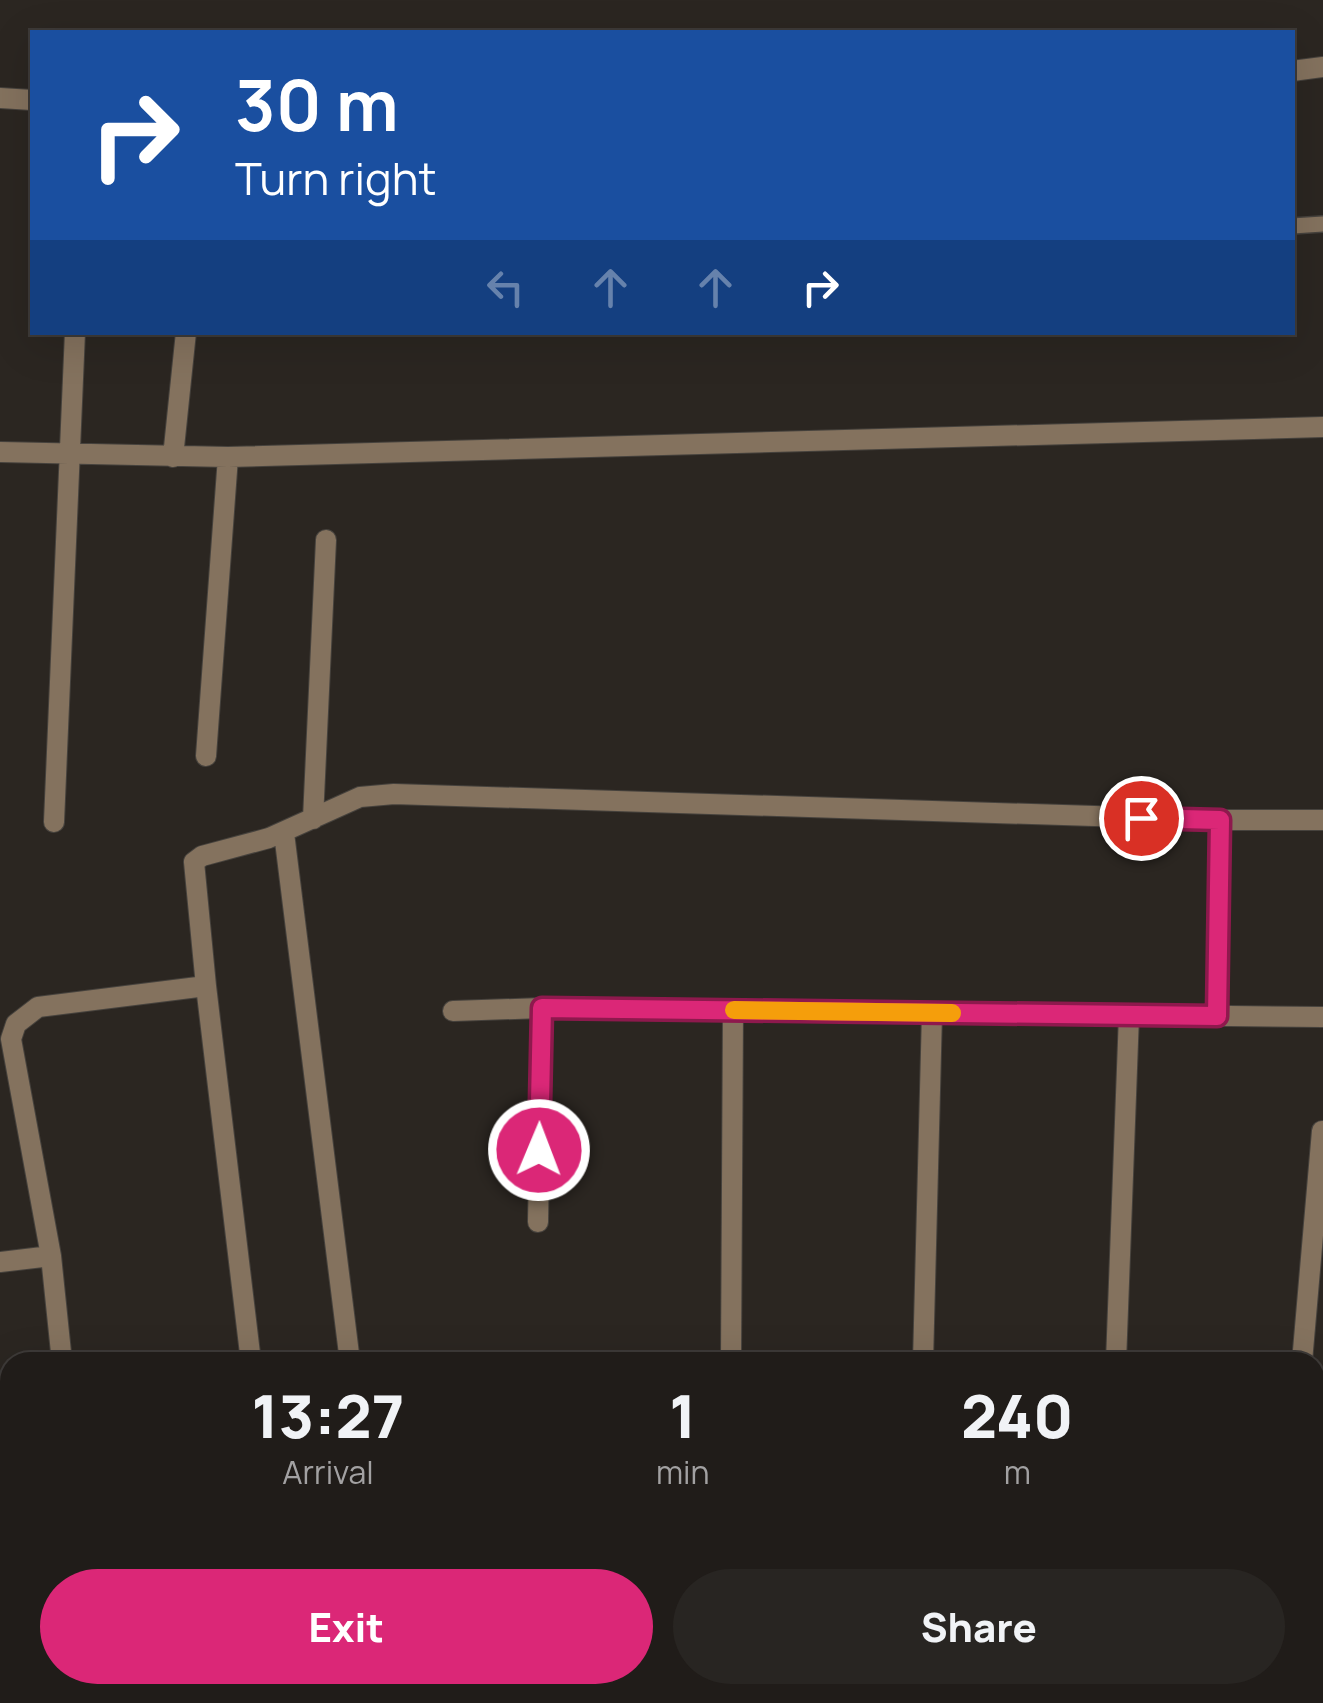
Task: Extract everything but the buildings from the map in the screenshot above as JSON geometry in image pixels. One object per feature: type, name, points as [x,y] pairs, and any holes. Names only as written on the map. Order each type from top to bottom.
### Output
[{"type":"street","points":[[1295,70],[1323,67]]},
{"type":"street","points":[[0,98],[30,100]]},
{"type":"street","points":[[54,822],[75,335]]},
{"type":"street","points":[[172,457],[186,335]]},
{"type":"street","points":[[0,452],[228,457],[1323,427]]},
{"type":"street","points":[[206,756],[228,457]]},
{"type":"street","points":[[313,820],[326,540]]},
{"type":"street","points":[[250,1352],[194,862],[202,856],[284,833],[360,797],[394,794],[1323,820]]},
{"type":"street","points":[[1217,1016],[1220,820]]},
{"type":"street","points":[[284,833],[349,1352]]},
{"type":"street","points":[[61,1352],[50,1256],[11,1039],[16,1024],[38,1007],[206,986]]},
{"type":"street","points":[[453,1011],[542,1008],[1323,1017]]},
{"type":"street","points":[[538,1222],[542,1008]]},
{"type":"street","points":[[731,1352],[733,1010]]},
{"type":"street","points":[[923,1352],[932,1013]]},
{"type":"street","points":[[1116,1352],[1129,1015]]},
{"type":"street","points":[[1303,1352],[1322,1132]]},
{"type":"street","points":[[0,1262],[50,1256]]},
{"type":"lane","points":[[1295,226],[1323,224]]},
{"type":"slow traffic","points":[[734,1010],[952,1013]]},
{"type":"route","points":[[539,1150],[542,1008],[1217,1016],[1220,820],[1141,818]]}]
